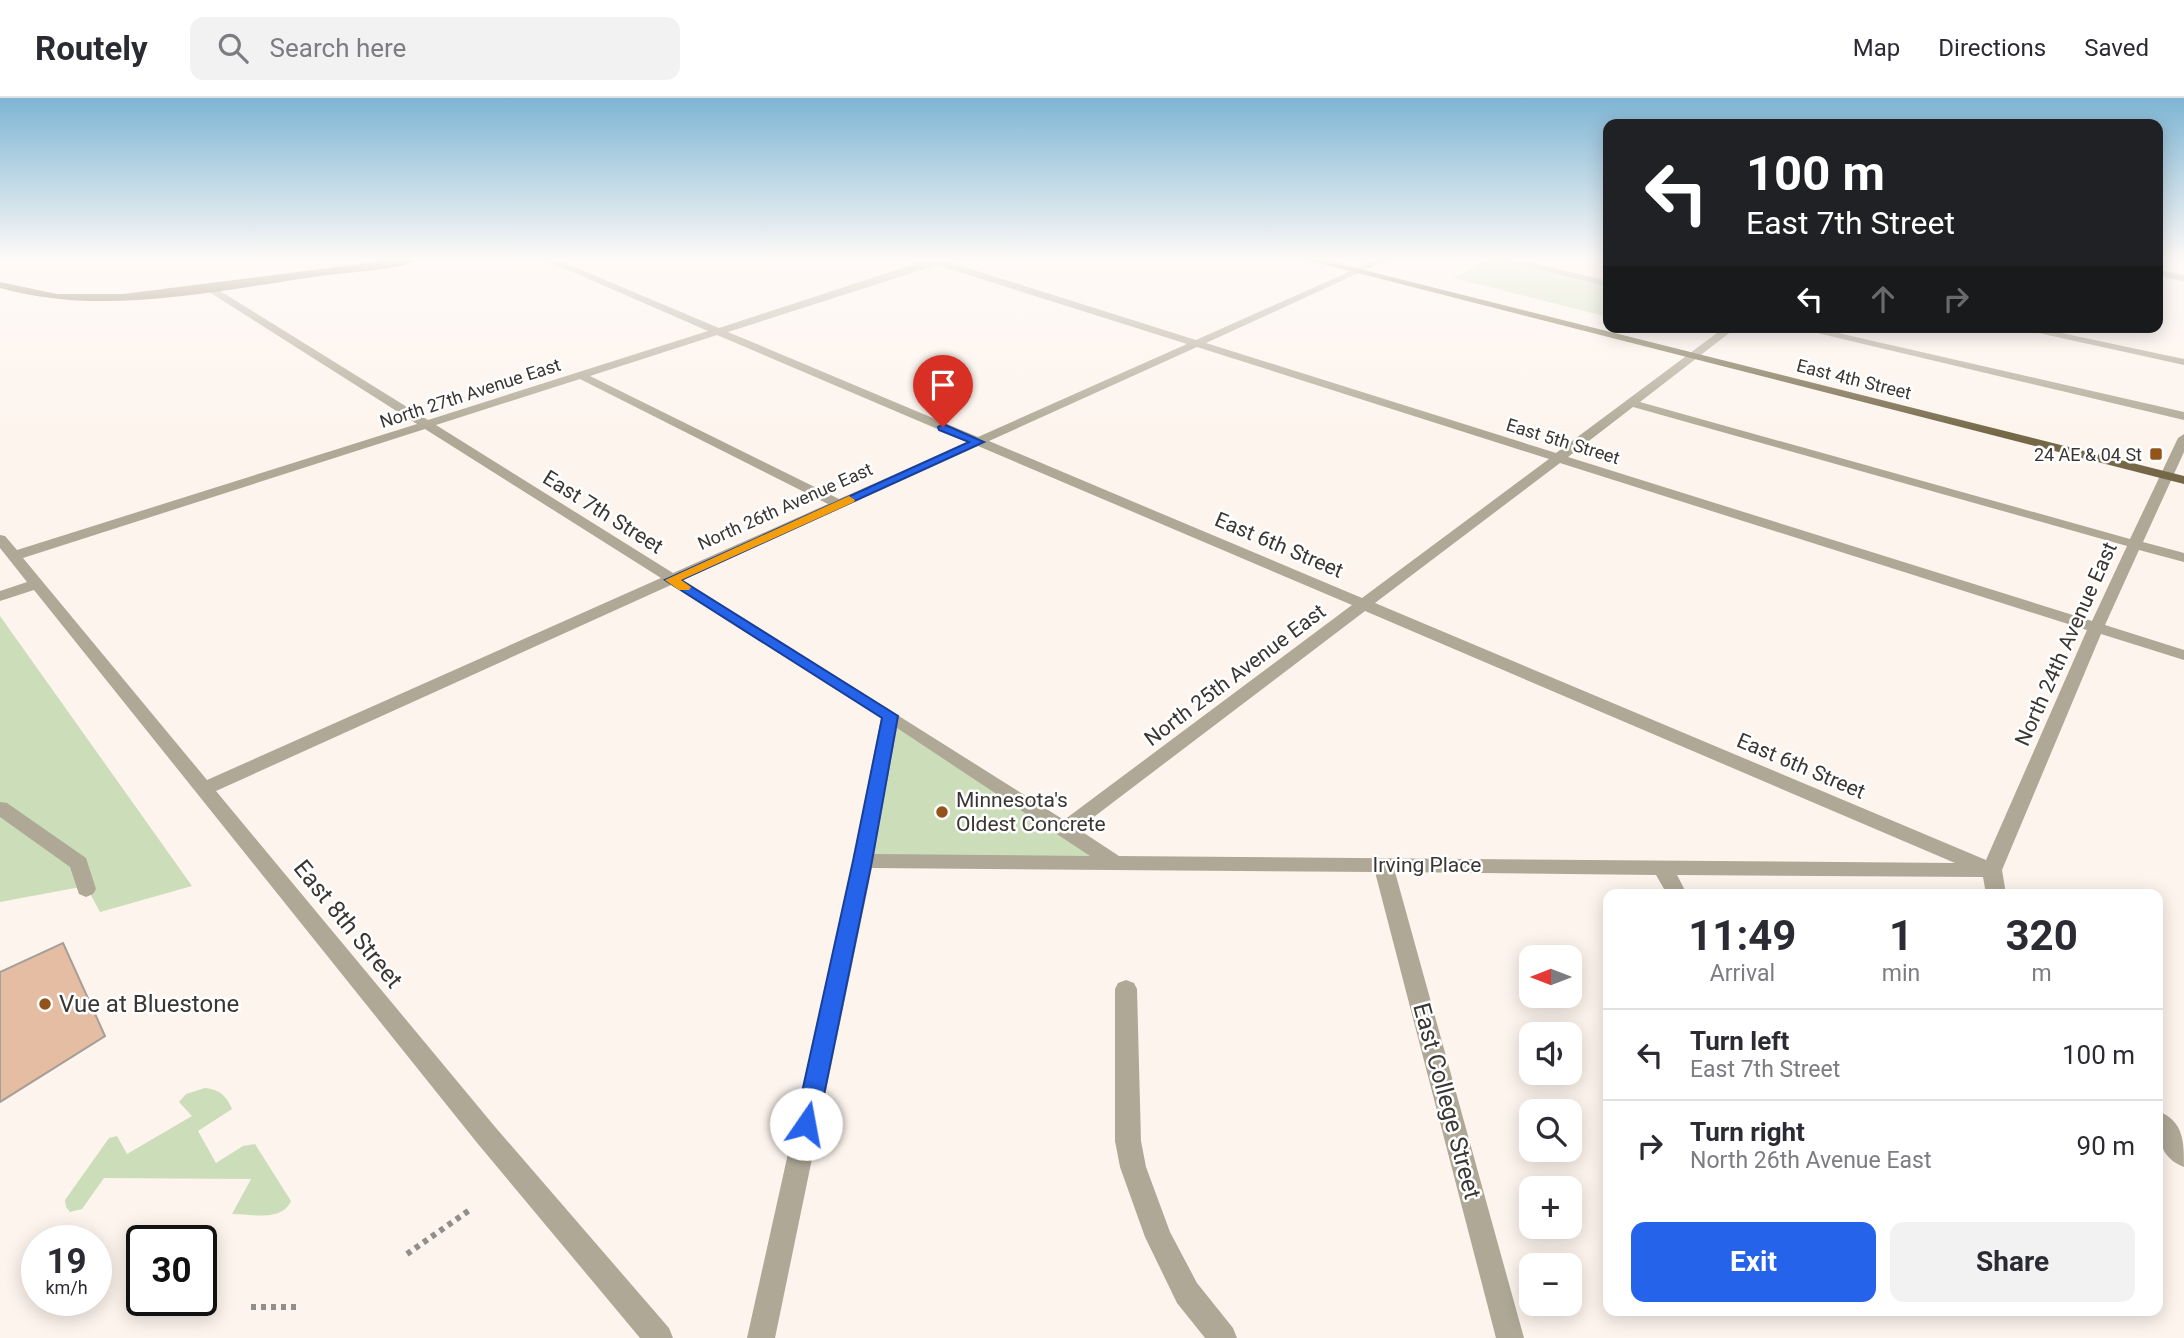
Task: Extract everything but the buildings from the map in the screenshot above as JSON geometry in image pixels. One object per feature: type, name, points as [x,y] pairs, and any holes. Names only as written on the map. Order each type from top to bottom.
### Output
[{"type":"main road","name":"East 4th Street","points":[[1540,318],[2184,480]]},
{"type":"street","name":"East 7th Street","points":[[256,318],[890,716],[1116,863]]},
{"type":"street","name":"East 6th Street","points":[[683,318],[1992,870]]},
{"type":"street","name":"North 27th Avenue East","points":[[14,556],[759,318]]},
{"type":"street","name":"East 5th Street","points":[[1114,318],[2184,655]]},
{"type":"street","name":"North 26th Avenue East","points":[[204,789],[1254,318]]},
{"type":"street","name":"North 25th Avenue East","points":[[1064,830],[1724,333]]},
{"type":"street","points":[[1823,333],[2184,416]]},
{"type":"street","points":[[2046,333],[2184,362]]},
{"type":"street","points":[[582,376],[839,504]]},
{"type":"street","points":[[1632,403],[2184,558]]},
{"type":"street","name":"North 24th Avenue East","points":[[1992,870],[2096,628],[2184,438]]},
{"type":"street","name":"East 8th Street","points":[[0,539],[487,1136],[659,1338]]},
{"type":"street","points":[[0,596],[37,584]]},
{"type":"street","points":[[761,1338],[863,861],[890,716]]},
{"type":"street","points":[[0,808],[79,863],[86,889]]},
{"type":"street","name":"Irving Place","points":[[863,861],[1992,870]]},
{"type":"street","name":"East College Street","points":[[1383,865],[1510,1338]]},
{"type":"street","points":[[1662,867],[1674,889]]},
{"type":"street","points":[[1992,870],[1995,889]]},
{"type":"street","points":[[1126,989],[1128,1141],[1133,1167],[1159,1237],[1187,1293],[1223,1338]]},
{"type":"street","points":[[2163,1128],[2184,1155]]},
{"type":"path","points":[[407,1254],[471,1209]]},
{"type":"path","points":[[251,1307],[296,1307]]},
{"type":"green space","points":[[0,616],[192,886],[100,912],[86,886],[0,902]]},
{"type":"green space","points":[[890,716],[1117,864],[863,861]]},
{"type":"green space","points":[[205,1088],[222,1094],[232,1109],[198,1131],[216,1163],[243,1146],[255,1144],[291,1201],[287,1208],[265,1215],[232,1214],[251,1179],[104,1178],[82,1209],[70,1212],[65,1200],[109,1138],[117,1136],[127,1154],[192,1116],[179,1102],[186,1094]]},
{"type":"slow traffic","points":[[684,587],[671,580],[849,500]]},
{"type":"place","name":"24 AE & 04 St","points":[[2156,454]]},
{"type":"place","name":"Minnesota's Oldest Concrete","points":[[942,812]]},
{"type":"place","name":"Vue at Bluestone","points":[[45,1004]]},
{"type":"route","points":[[806,1124],[863,861],[890,716],[671,580],[978,442],[943,427]]}]
